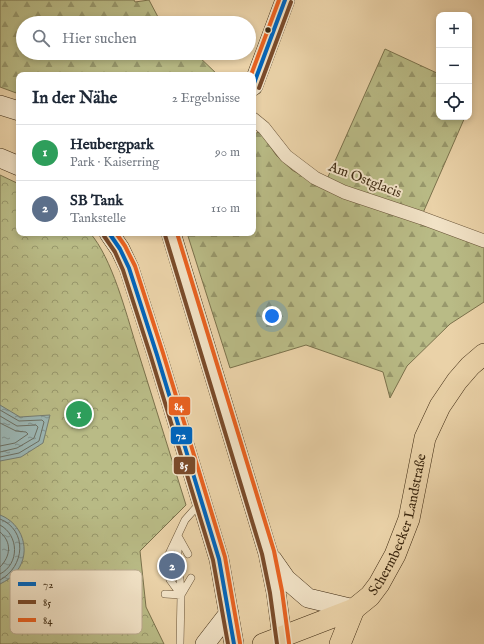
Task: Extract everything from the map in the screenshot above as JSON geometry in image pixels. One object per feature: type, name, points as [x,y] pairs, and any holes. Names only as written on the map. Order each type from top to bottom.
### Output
[{"type":"main road","points":[[256,78],[285,0]]},
{"type":"main road","points":[[0,105],[16,111]]},
{"type":"main road","points":[[0,158],[16,165]]},
{"type":"main road","points":[[111,236],[120,249],[129,268],[202,502],[219,559],[234,644]]},
{"type":"main road","points":[[171,236],[268,553],[276,592],[276,642]]},
{"type":"main road","name":"Schermbecker Landstraße","points":[[276,642],[354,609],[370,596],[395,555],[409,518],[425,438],[440,406],[456,381],[484,354]]},
{"type":"main road","points":[[268,553],[286,579],[308,598],[354,609],[340,644]]},
{"type":"main road","points":[[205,644],[229,613]]},
{"type":"street","name":"Am Ostglacis","points":[[256,121],[264,128],[286,156],[315,178],[344,192],[422,218],[484,241]]},
{"type":"lane","points":[[168,556],[185,520],[202,502]]},
{"type":"lane","points":[[178,536],[188,554]]},
{"type":"lane","points":[[178,536],[178,555]]},
{"type":"lane","points":[[181,595],[191,578]]},
{"type":"lane","points":[[180,579],[180,644]]},
{"type":"lane","points":[[170,580],[181,595]]},
{"type":"lane","points":[[165,594],[181,595]]},
{"type":"green space","points":[[0,0],[134,0],[135,2],[149,0],[157,16],[16,16],[16,60],[202,60],[215,72],[16,72],[16,93],[0,87]]},
{"type":"green space","points":[[385,49],[436,73],[436,120],[464,120],[419,222],[484,247],[484,302],[450,324],[407,366],[390,398],[383,372],[306,345],[230,368],[188,236],[256,236],[256,133],[260,131],[276,155],[292,170],[323,188]]},
{"type":"green space","points":[[0,175],[16,183],[16,236],[92,236],[98,244],[118,286],[186,505],[140,551],[146,607],[164,644],[0,644]]},
{"type":"water","points":[[0,405],[20,417],[50,415],[43,443],[21,457],[0,461]]},
{"type":"water","points":[[0,515],[14,524],[19,531],[24,547],[24,555],[18,570],[10,570],[10,578],[0,584]]},
{"type":"transit line","name":"84","points":[[252,72],[279,0]]},
{"type":"transit line","name":"72","points":[[256,78],[285,0]]},
{"type":"transit line","name":"85","points":[[259,88],[291,2]]},
{"type":"transit line","name":"85","points":[[104,236],[115,252],[123,270],[213,560],[228,644]]},
{"type":"transit line","name":"72","points":[[111,236],[120,249],[129,268],[219,559],[234,644]]},
{"type":"transit line","name":"84","points":[[118,236],[135,266],[225,557],[240,643]]},
{"type":"transit line","name":"85","points":[[165,236],[262,554],[270,593],[277,644]]},
{"type":"transit line","name":"84","points":[[178,236],[274,551],[282,591],[289,643]]},
{"type":"place","name":"Heubergpark","points":[[79,414]]},
{"type":"place","name":"SB Tank","points":[[172,566]]}]
